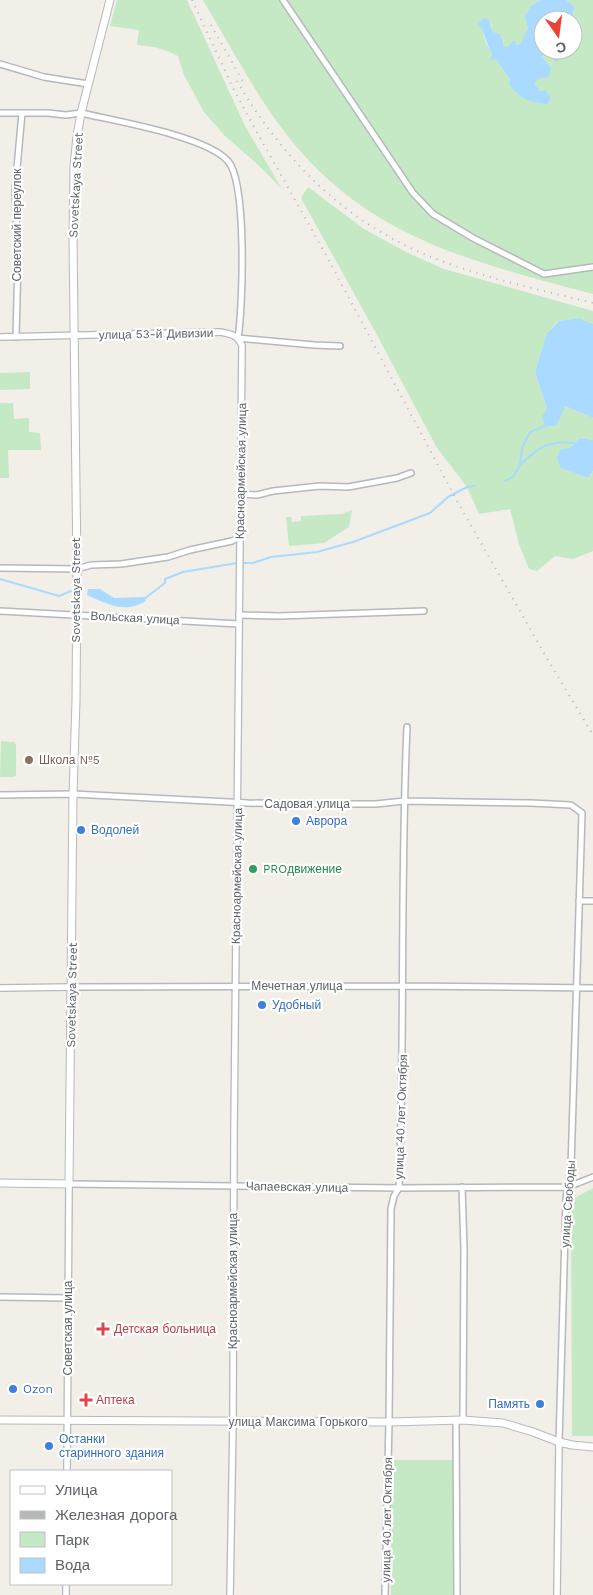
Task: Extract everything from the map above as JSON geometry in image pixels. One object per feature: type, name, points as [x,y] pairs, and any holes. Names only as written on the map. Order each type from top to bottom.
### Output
[{"type":"main road","name":"Sovetskaya Street","points":[[69,1184],[77,569],[74,176],[81,113],[110,0]]},
{"type":"main road","name":"Чапаевская улица","points":[[0,1183],[69,1184]]},
{"type":"main road","name":"улица Максима Горького","points":[[0,1420],[67,1422],[389,1422],[459,1420],[503,1423],[572,1446],[593,1447]]},
{"type":"street","points":[[283,0],[414,194],[433,214],[473,238],[544,274],[593,267]]},
{"type":"street","points":[[0,64],[44,77],[88,84]]},
{"type":"street","points":[[0,113],[48,113],[66,116],[81,113]]},
{"type":"street","name":"Советский переулок","points":[[16,337],[18,260],[15,190],[22,113]]},
{"type":"street","name":"Красноармейская улица","points":[[81,113],[170,134],[216,152],[228,161],[234,171],[241,225],[242,290],[238,338],[242,346],[243,358],[230,1595]]},
{"type":"street","name":"улица 53-й Дивизии","points":[[0,337],[220,332],[231,334],[238,338],[340,346]]},
{"type":"street","points":[[241,494],[257,495],[301,488],[348,486],[397,478],[411,473]]},
{"type":"street","points":[[0,568],[77,569],[91,565],[121,564],[168,557],[190,550],[240,540]]},
{"type":"street","name":"Вольская улица","points":[[0,611],[239,624]]},
{"type":"street","points":[[239,615],[278,616],[424,611]]},
{"type":"street","name":"улица 40 лет Октября","points":[[386,1595],[391,1209],[394,1196],[399,1188],[402,1108],[404,800],[408,727]]},
{"type":"street","name":"Садовая улица","points":[[0,795],[73,794],[238,802],[367,804],[404,800],[571,805],[582,813]]},
{"type":"street","name":"улица Свободы","points":[[557,1595],[566,1200],[571,1167],[582,813]]},
{"type":"street","points":[[579,901],[593,901]]},
{"type":"street","name":"Мечетная улица","points":[[0,988],[236,986],[593,988]]},
{"type":"street","name":"Чапаевская улица","points":[[69,1184],[399,1188],[568,1187],[593,1177]]},
{"type":"street","name":"Советская улица","points":[[67,1470],[69,1184]]},
{"type":"street","points":[[457,1595],[459,1420],[464,1249],[462,1187]]},
{"type":"street","points":[[0,1297],[68,1298]]},
{"type":"green space","points":[[117,0],[187,0],[245,126],[282,189],[225,136],[204,112],[184,75],[178,56],[158,48],[137,45],[139,30],[110,26]]},
{"type":"green space","points":[[203,0],[541,0],[532,5],[528,28],[522,43],[508,47],[502,45],[503,40],[493,32],[491,24],[483,29],[483,32],[488,48],[492,53],[490,59],[496,58],[510,81],[548,104],[551,98],[546,91],[540,91],[535,85],[536,79],[550,68],[544,60],[583,60],[583,10],[574,10],[575,7],[566,0],[593,0],[593,294],[502,269],[460,255],[420,239],[382,219],[346,194],[312,164],[280,126],[249,80]]},
{"type":"green space","points":[[308,187],[364,229],[406,252],[444,269],[593,311],[593,324],[579,318],[558,321],[547,333],[535,372],[547,408],[565,406],[593,418],[593,440],[580,438],[570,448],[561,468],[588,478],[593,471],[593,551],[573,559],[555,556],[537,571],[529,569],[519,544],[510,509],[479,514],[467,487],[437,448],[301,198]]},
{"type":"green space","points":[[30,372],[30,389],[0,390],[0,373]]},
{"type":"green space","points":[[0,403],[13,403],[14,419],[29,418],[29,432],[40,433],[41,450],[8,450],[9,478],[0,478]]},
{"type":"green space","points":[[352,510],[349,527],[324,543],[289,546],[286,517],[291,517],[292,522],[301,521],[301,516],[342,514]]},
{"type":"green space","points":[[1,741],[14,742],[16,745],[16,775],[14,777],[0,777]]},
{"type":"green space","points":[[593,1188],[593,1436],[572,1436],[571,1200]]},
{"type":"green space","points":[[391,1460],[453,1460],[456,1595],[391,1595]]},
{"type":"water","points":[[541,0],[566,0],[575,7],[574,10],[533,10],[533,60],[544,60],[551,68],[549,77],[537,79],[535,84],[540,91],[546,91],[551,98],[548,104],[536,103],[526,99],[513,89],[509,84],[510,80],[496,59],[490,60],[492,53],[478,24],[483,18],[488,19],[493,32],[499,34],[503,40],[503,45],[508,47],[514,40],[517,45],[521,43],[528,28],[525,16],[532,5]]},
{"type":"water","points":[[579,318],[593,324],[593,418],[565,406],[556,426],[545,426],[542,417],[547,408],[535,372],[547,333],[559,321]]},
{"type":"water","points":[[580,438],[593,440],[593,471],[588,478],[561,468],[557,458],[561,449],[570,448]]},
{"type":"water","points":[[88,589],[100,589],[114,598],[144,597],[146,601],[130,607],[116,606],[87,595]]},
{"type":"waterway","points":[[505,481],[513,477],[520,465],[522,448],[530,432],[545,426]]},
{"type":"waterway","points":[[521,464],[533,453],[545,446],[565,442],[574,443]]},
{"type":"waterway","points":[[242,563],[253,563],[271,557],[317,552],[353,542],[430,513],[448,497],[467,487],[475,486]]},
{"type":"waterway","points":[[144,599],[165,583],[165,579],[183,572],[237,563]]},
{"type":"waterway","points":[[0,579],[59,596],[71,591]]},
{"type":"railway","points":[[192,0],[233,88],[326,255],[457,501],[593,735]]},
{"type":"railway","points":[[211,25],[245,85]]},
{"type":"railway","points":[[237,81],[256,112],[300,167],[352,213],[381,232],[413,249],[447,263],[519,285],[593,303]]},
{"type":"place","name":"Школа №5","points":[[29,760]]},
{"type":"place","name":"Аврора","points":[[296,821]]},
{"type":"place","name":"Водолей","points":[[81,830]]},
{"type":"place","name":"PROдвижение","points":[[253,869]]},
{"type":"place","name":"Удобный","points":[[262,1005]]},
{"type":"place","name":"Детская больница","points":[[103,1329]]},
{"type":"place","name":"Ozon","points":[[13,1389]]},
{"type":"place","name":"Аптека","points":[[86,1400]]},
{"type":"place","name":"Память","points":[[540,1404]]},
{"type":"place","name":"Останки старинного здания","points":[[49,1446]]}]
